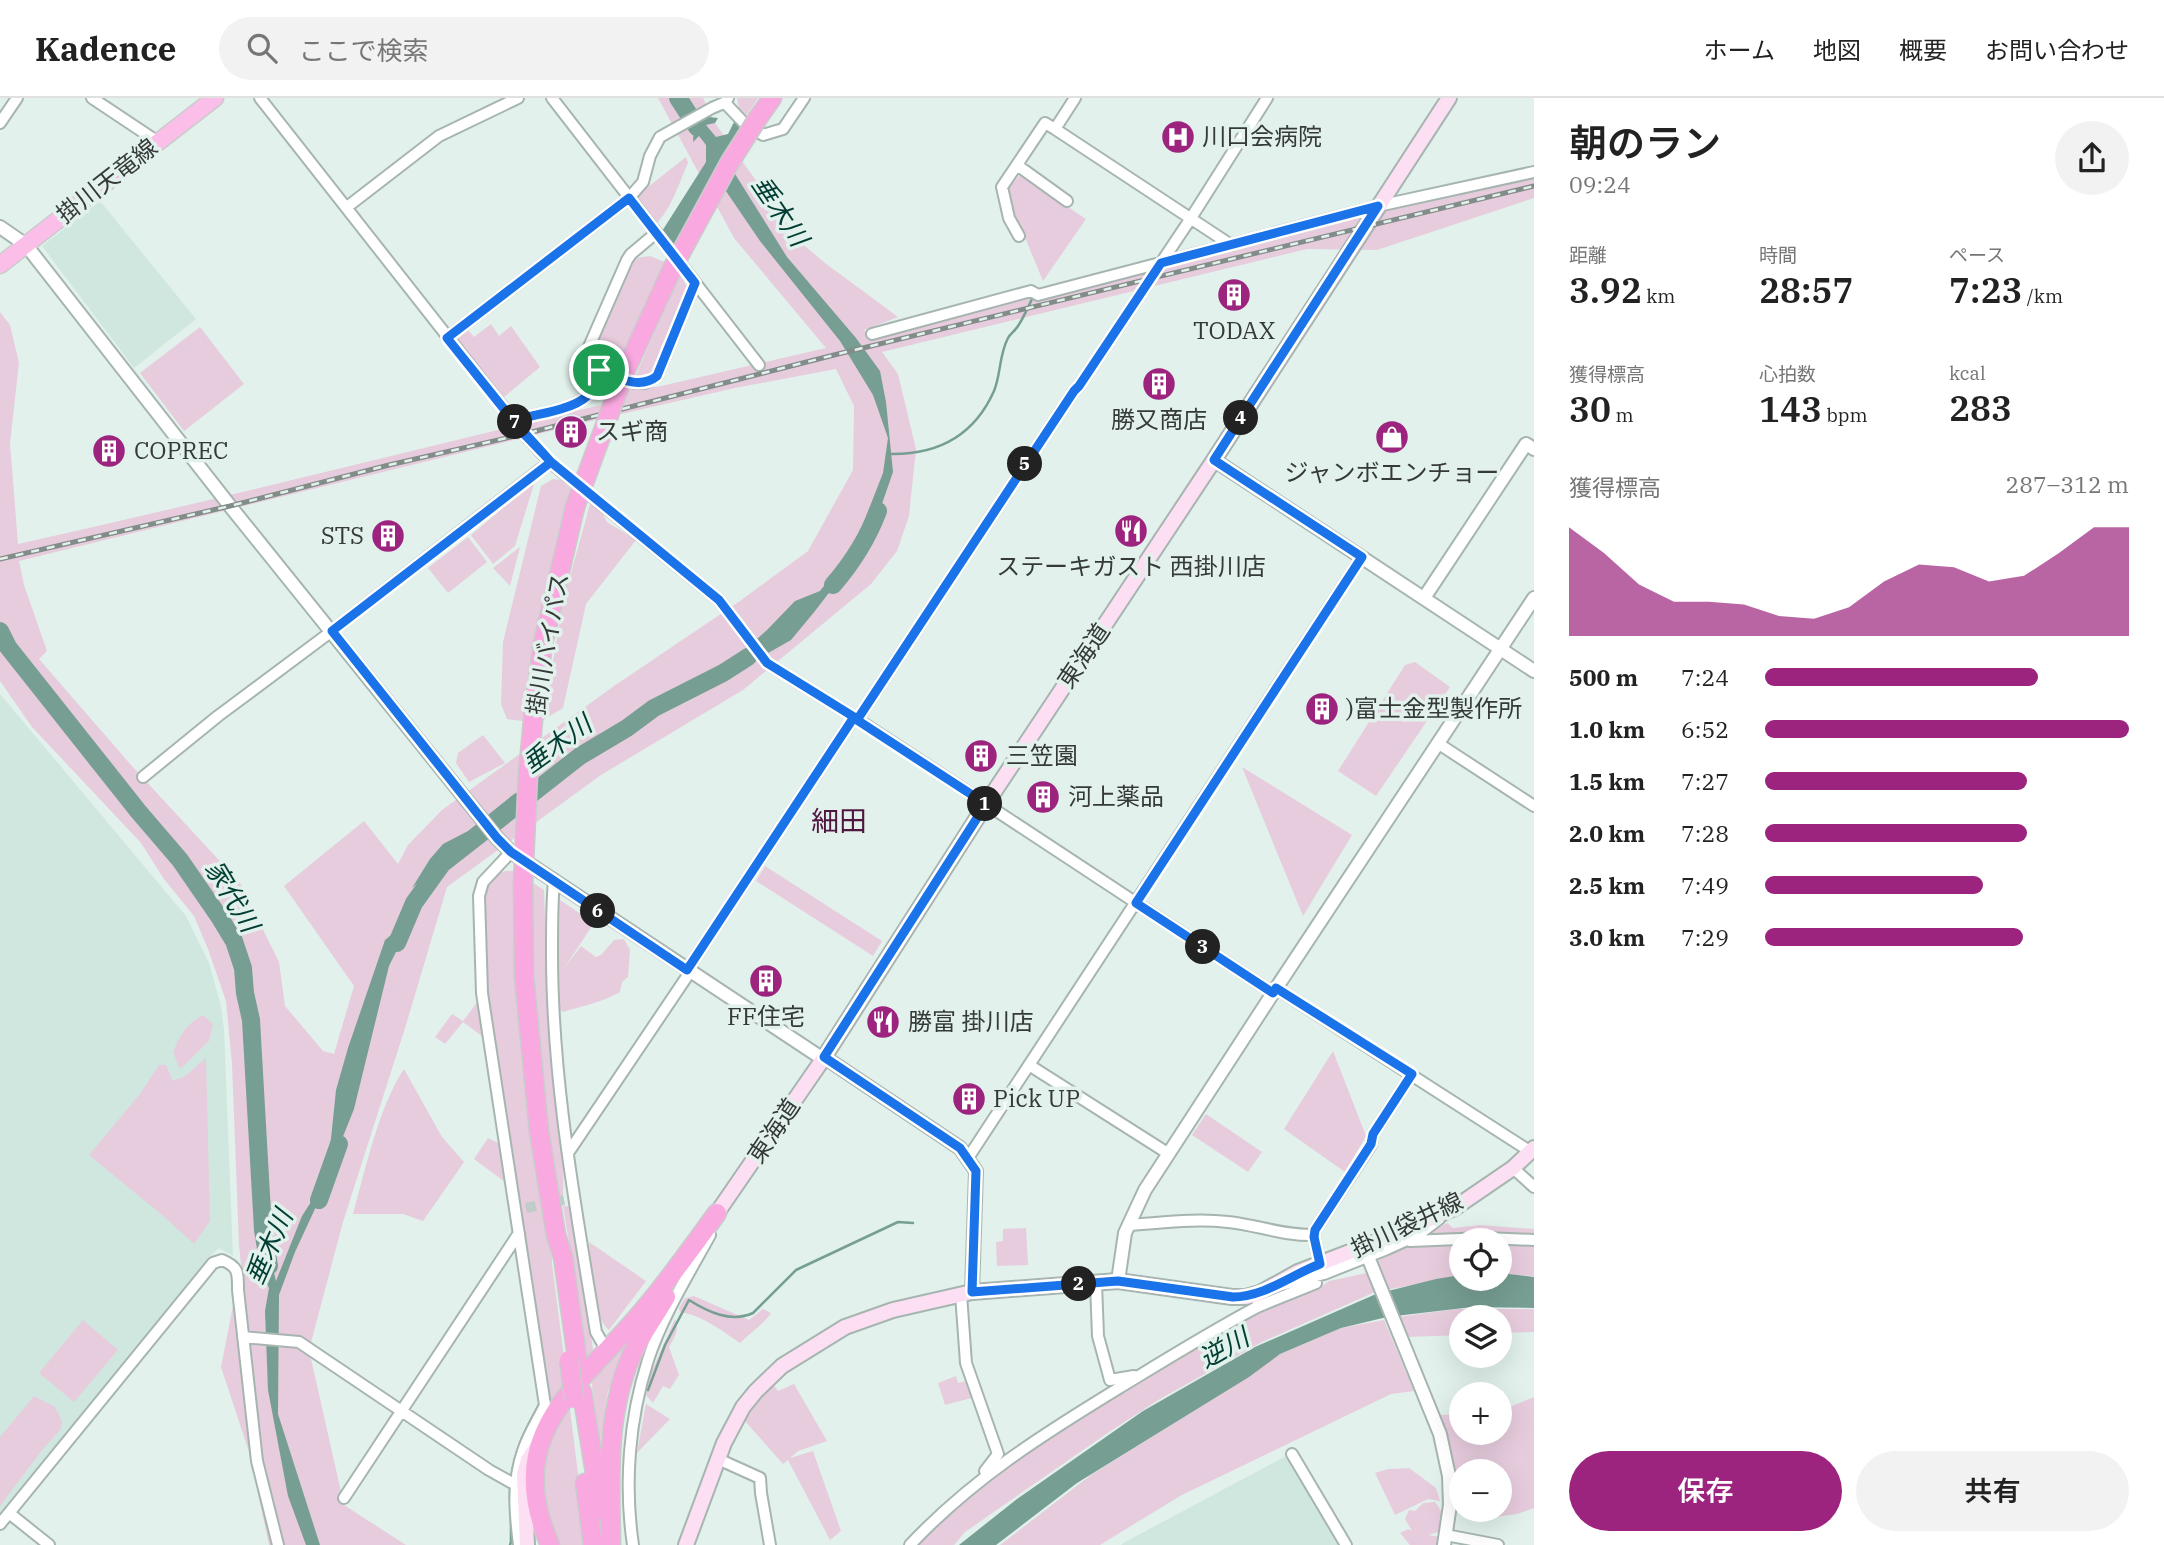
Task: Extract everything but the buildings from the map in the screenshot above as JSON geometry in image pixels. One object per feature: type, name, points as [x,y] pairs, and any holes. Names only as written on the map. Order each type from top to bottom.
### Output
[{"type":"highway","name":"掛川バイパス","points":[[578,1396],[563,1257],[556,1234],[539,1131],[524,976],[523,883],[528,775],[543,644],[576,507],[624,374],[672,269],[730,162],[772,98]]},
{"type":"highway","points":[[550,1545],[537,1511],[534,1488],[535,1462],[540,1440],[550,1420],[584,1375],[647,1306],[717,1213]]},
{"type":"highway","points":[[609,1545],[609,1462],[611,1430],[618,1398],[635,1349],[717,1213]]},
{"type":"highway","points":[[578,1396],[609,1545]]},
{"type":"highway","points":[[578,1396],[593,1545]]},
{"type":"main road","name":"掛川天竜線","points":[[0,265],[215,98]]},
{"type":"main road","name":"東海道","points":[[717,1213],[824,1058],[986,804],[1449,98]]},
{"type":"main road","name":"掛川袋井線","points":[[686,1545],[724,1444],[743,1407],[782,1366],[845,1328],[872,1317],[967,1293],[1118,1281],[1233,1297],[1261,1296],[1455,1207],[1513,1168],[1532,1150]]},
{"type":"main road","points":[[527,1545],[524,1474],[528,1460],[540,1440]]},
{"type":"street","points":[[92,98],[158,142]]},
{"type":"street","points":[[260,98],[513,420],[551,462],[719,600],[767,663],[1136,903],[1532,1150]]},
{"type":"street","points":[[347,207],[439,136],[518,98]]},
{"type":"street","points":[[552,98],[759,365]]},
{"type":"street","points":[[447,338],[629,198],[643,182],[650,156],[660,138],[726,100],[746,125],[763,135],[783,129],[804,98]]},
{"type":"street","points":[[1055,129],[1075,98]]},
{"type":"street","points":[[568,1153],[855,718],[1191,218],[1267,98]]},
{"type":"street","points":[[0,100],[14,103],[0,123]]},
{"type":"street","points":[[1019,236],[1009,218],[1002,187],[1045,123],[1231,244]]},
{"type":"street","points":[[1017,165],[1067,201]]},
{"type":"street","points":[[872,334],[1031,291],[1038,295],[1378,206],[1534,172]]},
{"type":"street","points":[[0,226],[26,244],[214,485],[511,852],[960,1148],[968,1157],[976,1171],[967,1293],[966,1363],[998,1454],[975,1484]]},
{"type":"street","points":[[656,233],[627,260],[588,349],[590,358],[599,370],[635,383],[645,383],[657,376],[695,283]]},
{"type":"street","points":[[513,420],[565,407],[581,400],[589,394],[599,370]]},
{"type":"street","points":[[1424,598],[1526,444],[1534,449]]},
{"type":"street","points":[[1214,460],[1534,671]]},
{"type":"street","points":[[143,778],[218,716],[551,462]]},
{"type":"street","points":[[968,1157],[1362,557]]},
{"type":"street","points":[[1118,1281],[1125,1233],[1145,1190],[1534,598]]},
{"type":"street","points":[[1439,744],[1534,806]]},
{"type":"street","points":[[511,852],[482,882],[478,912],[482,993],[521,1209],[519,1233],[545,1405],[524,1448],[516,1485],[519,1545]]},
{"type":"street","points":[[554,881],[552,969],[555,1048],[568,1153],[569,1199],[596,1332],[607,1351]]},
{"type":"street","points":[[1030,1065],[1168,1154]]},
{"type":"street","points":[[910,1545],[975,1484],[1054,1428],[1214,1330],[1261,1296],[1318,1282],[1322,1269],[1315,1230],[1371,1144],[1373,1134],[1412,1074]]},
{"type":"street","points":[[1513,1168],[1534,1187]]},
{"type":"street","points":[[633,1545],[628,1479],[630,1450],[634,1417],[648,1358],[734,1189]]},
{"type":"street","points":[[1322,1269],[1369,1261],[1418,1236],[1455,1207]]},
{"type":"street","points":[[1129,1225],[1204,1220],[1314,1235]]},
{"type":"street","points":[[344,1498],[519,1233]]},
{"type":"street","points":[[1404,1242],[1485,1238],[1534,1240]]},
{"type":"street","points":[[0,1524],[213,1263],[222,1260],[231,1264],[238,1273],[257,1461],[278,1545]]},
{"type":"street","points":[[1369,1261],[1440,1434],[1445,1453],[1450,1505],[1445,1540],[1498,1545]]},
{"type":"street","points":[[1096,1283],[1098,1336],[1110,1380],[1140,1375]]},
{"type":"street","points":[[243,1337],[299,1342],[489,1470],[516,1485]]},
{"type":"street","points":[[1292,1454],[1346,1545]]},
{"type":"street","points":[[718,1459],[760,1478],[770,1545]]},
{"type":"street","points":[[9,1513],[49,1545]]},
{"type":"shaded area","points":[[658,98],[703,98],[715,123],[799,241],[898,317],[864,330],[871,339],[1287,232],[1534,176],[1534,198],[1377,250],[1307,249],[882,352],[898,374],[916,449],[909,516],[897,551],[871,584],[743,690],[601,775],[447,887],[343,1222],[309,1350],[344,1505],[406,1545],[269,1545],[249,1452],[221,1367],[241,1265],[232,1064],[226,1001],[194,916],[164,879],[141,843],[32,727],[0,681],[0,312],[10,325],[19,363],[10,443],[18,544],[614,402],[628,386],[657,387],[826,348],[734,238]],"holes":[[[836,369],[854,406],[853,470],[808,551],[442,810],[408,845],[398,864],[364,821],[284,886],[354,986],[334,1054],[323,1051],[285,1006],[279,962],[240,883],[131,765],[39,659],[47,651],[24,585],[19,561],[608,417],[735,388]]]},
{"type":"shaded area","points":[[679,98],[689,98],[700,116],[718,118],[715,123],[706,125],[716,137],[728,134],[735,120],[746,125],[725,158],[787,257],[856,338],[880,371],[893,472],[875,524],[848,568],[791,640],[747,665],[719,672],[795,601],[820,591],[854,547],[883,473],[888,438],[873,395],[840,341],[760,241],[715,175],[673,254],[659,236],[706,162],[706,145],[699,136],[693,142],[694,127]]},
{"type":"shaded area","points":[[737,98],[758,98],[747,115],[739,109]]},
{"type":"shaded area","points":[[686,157],[688,163],[674,196],[655,225],[634,198]]},
{"type":"shaded area","points":[[1020,175],[1086,219],[1043,281],[1019,223],[1010,209],[1006,190]]},
{"type":"shaded area","points":[[100,201],[196,319],[134,368],[42,246]]},
{"type":"shaded area","points":[[650,256],[667,263],[620,371],[598,364],[592,351],[626,275],[637,258]]},
{"type":"shaded area","points":[[680,274],[688,289],[655,370],[646,378],[635,377]]},
{"type":"shaded area","points":[[491,324],[499,336],[511,326],[540,367],[504,397],[457,339],[468,330],[474,337]]},
{"type":"shaded area","points":[[200,327],[244,384],[184,431],[140,373]]},
{"type":"shaded area","points":[[553,479],[561,480],[571,489],[522,721],[507,719],[501,704],[503,642],[541,486]]},
{"type":"shaded area","points":[[535,481],[515,546],[493,564],[471,535]]},
{"type":"shaded area","points":[[590,504],[601,511],[607,522],[636,540],[586,604],[563,708],[543,720],[563,602]]},
{"type":"shaded area","points":[[468,537],[487,562],[448,593],[428,568]]},
{"type":"shaded area","points":[[520,547],[510,586],[493,568]]},
{"type":"shaded area","points":[[1415,662],[1450,687],[1376,796],[1338,771],[1405,665]]},
{"type":"shaded area","points":[[0,694],[186,916],[209,963],[221,1006],[224,1029],[233,1256],[219,1248],[210,1256],[0,1520]]},
{"type":"shaded area","points":[[483,735],[505,763],[469,782],[456,763],[458,753]]},
{"type":"shaded area","points":[[1242,767],[1352,835],[1303,916]]},
{"type":"shaded area","points":[[542,782],[444,859],[412,888],[443,844],[468,831],[514,794]]},
{"type":"shaded area","points":[[765,866],[882,941],[873,956],[756,881]]},
{"type":"shaded area","points":[[514,871],[544,890],[550,1058],[564,1151],[563,1200],[552,1236],[552,1264],[568,1388],[526,1455],[548,1406],[485,975],[486,886],[496,874]]},
{"type":"shaded area","points":[[557,898],[594,923],[563,970],[581,946],[596,957],[614,940],[624,939],[630,950],[628,977],[622,982],[620,992],[563,1012],[557,1007],[555,981],[559,975]]},
{"type":"shaded area","points":[[407,922],[402,940],[389,966],[354,1109],[332,1164],[330,1148],[336,1090],[348,1048],[385,940]]},
{"type":"shaded area","points":[[478,1001],[482,1036],[463,1022],[445,1044],[435,1037],[452,1014],[463,1021]]},
{"type":"shaded area","points":[[203,1015],[213,1024],[209,1041],[180,1069],[173,1053],[175,1047],[188,1026]]},
{"type":"shaded area","points":[[1333,1051],[1366,1136],[1345,1172],[1284,1129]]},
{"type":"shaded area","points":[[206,1058],[210,1221],[194,1244],[89,1155],[139,1095],[159,1065],[166,1065],[173,1081],[185,1076]]},
{"type":"shaded area","points":[[404,1069],[442,1137],[464,1162],[423,1221],[403,1214],[353,1214],[380,1120]]},
{"type":"shaded area","points":[[1206,1114],[1262,1152],[1248,1172],[1192,1135]]},
{"type":"shaded area","points":[[488,1138],[500,1144],[505,1182],[474,1159]]},
{"type":"shaded area","points":[[327,1177],[279,1295],[278,1414],[320,1545],[306,1545],[288,1496],[268,1390],[265,1311],[269,1288],[262,1274],[265,1236],[276,1281],[302,1216]]},
{"type":"shaded area","points":[[563,1206],[572,1206],[594,1356],[588,1359]]},
{"type":"shaded area","points":[[1447,1223],[1453,1228],[1449,1228],[1449,1278],[1375,1292],[1262,1342],[1160,1399],[1109,1432],[965,1532],[954,1545],[903,1545],[971,1482],[1225,1329],[1329,1281],[1367,1273],[1379,1260]]},
{"type":"shaded area","points":[[1480,1225],[1534,1229],[1534,1276],[1512,1275],[1512,1228],[1453,1228]]},
{"type":"shaded area","points":[[1026,1228],[1028,1265],[997,1266],[996,1242],[1003,1241],[1003,1229]]},
{"type":"shaded area","points":[[589,1242],[646,1281],[609,1330],[603,1323],[596,1302]]},
{"type":"shaded area","points":[[1512,1274],[1534,1277],[1534,1308],[1512,1308],[1512,1305],[1449,1305],[1449,1310],[1387,1317],[1341,1328],[1280,1354],[1249,1377],[1077,1483],[996,1545],[959,1545],[1017,1499],[1143,1411],[1255,1347],[1376,1294],[1449,1277],[1449,1291],[1512,1291]]},
{"type":"shaded area","points":[[663,1292],[608,1391],[600,1447],[591,1378]]},
{"type":"shaded area","points":[[694,1296],[749,1320],[763,1309],[771,1313],[740,1343],[704,1320],[680,1312],[679,1308],[685,1298]]},
{"type":"shaded area","points":[[1512,1309],[1534,1309],[1534,1332],[1512,1333]]},
{"type":"shaded area","points":[[1449,1310],[1449,1335],[1407,1337],[1397,1317]]},
{"type":"shaded area","points":[[675,1319],[677,1330],[669,1347],[679,1375],[670,1389],[663,1386],[653,1403],[646,1395],[651,1373]]},
{"type":"shaded area","points":[[83,1320],[118,1350],[74,1402],[39,1373]]},
{"type":"shaded area","points":[[1384,1320],[1414,1391],[1391,1394],[1180,1496],[1100,1545],[1000,1545],[1091,1475],[1242,1381],[1254,1368],[1341,1328]]},
{"type":"shaded area","points":[[956,1376],[958,1383],[970,1380],[975,1397],[945,1405],[938,1383]]},
{"type":"shaded area","points":[[773,1384],[778,1391],[794,1384],[827,1441],[798,1451],[790,1458],[813,1451],[841,1531],[830,1540],[788,1460],[783,1464],[744,1420]]},
{"type":"shaded area","points":[[34,1396],[55,1407],[62,1421],[61,1429],[0,1506],[0,1437]]},
{"type":"shaded area","points":[[1534,1397],[1534,1508],[1512,1515],[1512,1459],[1449,1460],[1439,1415],[1449,1415],[1449,1445],[1512,1445],[1512,1406]]},
{"type":"shaded area","points":[[569,1402],[587,1545],[557,1545],[539,1488],[545,1442]]},
{"type":"shaded area","points":[[646,1404],[670,1419],[637,1453]]},
{"type":"shaded area","points":[[1288,1455],[1340,1545],[1121,1545],[1125,1542]]},
{"type":"shaded area","points":[[1409,1468],[1436,1488],[1440,1501],[1428,1499],[1395,1515],[1375,1473]]},
{"type":"shaded area","points":[[1435,1502],[1443,1516],[1443,1531],[1428,1535],[1441,1537],[1440,1545],[1410,1545],[1400,1533],[1408,1529],[1412,1531],[1405,1519],[1409,1510],[1415,1511],[1423,1503]]},
{"type":"waterway","name":"垂木川","points":[[678,98],[697,127]]},
{"type":"waterway","points":[[889,454],[923,451],[938,446],[952,440],[976,420],[994,391],[1008,338],[1017,328],[1033,297]]},
{"type":"waterway","name":"垂木川","points":[[833,585],[858,551],[878,511]]},
{"type":"waterway","name":"家代川","points":[[0,631],[8,647],[180,860],[234,941],[243,968],[251,1020],[263,1230],[269,1266]]},
{"type":"waterway","name":"垂木川","points":[[397,943],[414,903],[442,864],[580,756],[654,708],[723,673],[748,657]]},
{"type":"waterway","name":"垂木川","points":[[319,1200],[339,1144]]},
{"type":"waterway","points":[[648,1390],[665,1345],[689,1300],[712,1312],[745,1316],[753,1313],[796,1270],[898,1222],[913,1223]]},
{"type":"waterway","points":[[511,1479],[522,1438],[541,1401]]},
{"type":"waterway","points":[[510,1485],[510,1500]]},
{"type":"waterway","points":[[510,1545],[511,1513]]},
{"type":"tunnel","points":[[526,1208],[564,1200]]},
{"type":"railway","points":[[0,559],[230,506],[838,354],[1534,186]]},
{"type":"place","name":"川口会病院","points":[[1178,137]]},
{"type":"place","name":"TODAX","points":[[1234,295]]},
{"type":"place","name":"勝又商店","points":[[1159,384]]},
{"type":"place","name":"スギ商","points":[[571,432]]},
{"type":"place","name":"ジャンボエンチョー","points":[[1392,437]]},
{"type":"place","name":"COPREC","points":[[109,451]]},
{"type":"place","name":"ステーキガスト 西掛川店","points":[[1131,531]]},
{"type":"place","name":"STS","points":[[388,536]]},
{"type":"place","name":")富士金型製作所","points":[[1322,709]]},
{"type":"place","name":"三笠園","points":[[981,756]]},
{"type":"place","name":"河上薬品","points":[[1043,797]]},
{"type":"place","name":"FF住宅","points":[[766,981]]},
{"type":"place","name":"勝富 掛川店","points":[[883,1022]]},
{"type":"place","name":"Pick UP","points":[[969,1099]]},
{"type":"district","name":"細田","points":[[839,821]]},
{"type":"route","points":[[599,370],[589,394],[581,400],[565,407],[513,420],[551,462],[719,600],[767,663],[854,717],[857,720],[986,804],[824,1057],[960,1148],[967,1156],[976,1171],[972,1292],[1118,1281],[1246,1297],[1320,1264],[1315,1230],[1371,1144],[1373,1134],[1412,1074],[1276,988],[1273,993],[1136,903],[1362,557],[1214,460],[1378,206],[1161,263],[857,720],[854,717],[687,970],[511,852],[332,631],[551,462],[524,434],[447,338],[629,198],[695,283],[657,376],[645,383],[635,383],[599,370]]},
{"type":"water label","name":"逆川","points":[[1224,1348]]}]
